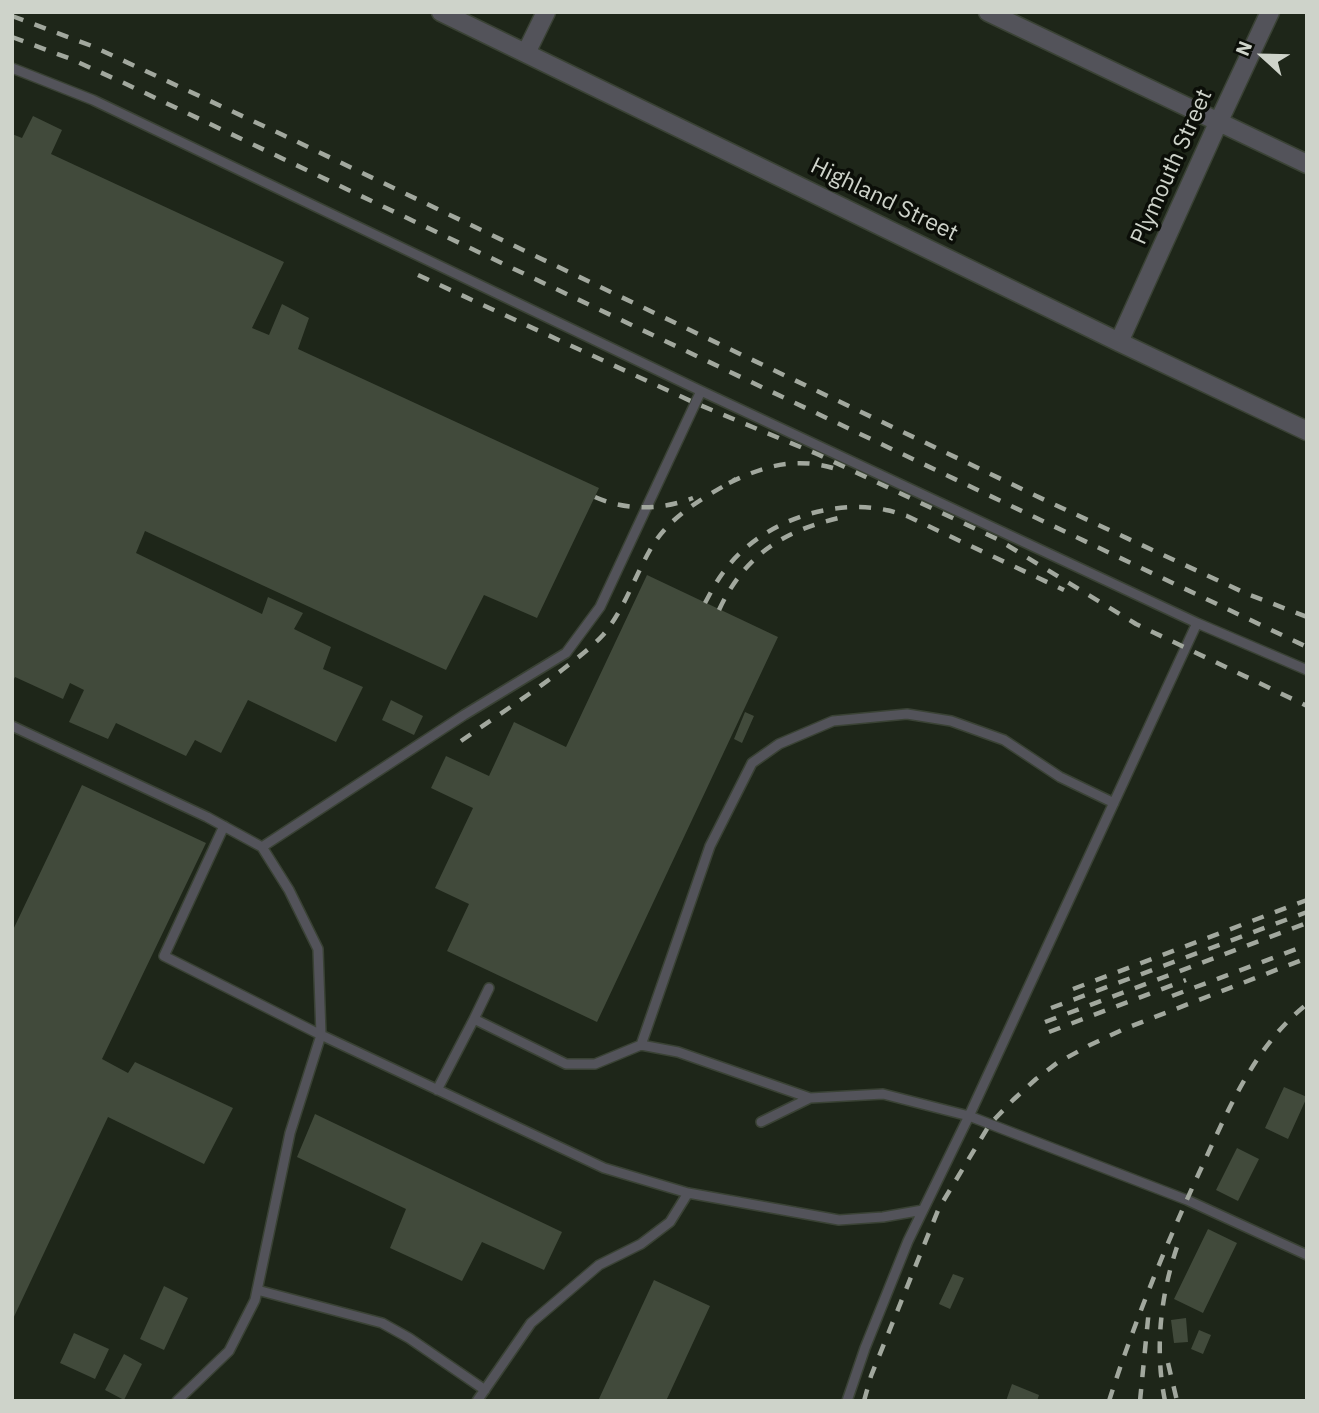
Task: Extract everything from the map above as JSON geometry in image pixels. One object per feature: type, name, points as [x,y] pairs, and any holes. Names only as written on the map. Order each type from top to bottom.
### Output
[{"type":"street","name":"Highland Street","points":[[441,12],[1119,342],[1307,430]]},
{"type":"street","points":[[526,53],[546,12]]},
{"type":"street","points":[[988,12],[1307,164]]},
{"type":"street","name":"Plymouth Street","points":[[1119,342],[1270,12]]},
{"type":"lane","points":[[12,68],[93,100],[701,391],[1198,623],[1307,670]]},
{"type":"lane","points":[[262,847],[464,715],[566,653],[600,607],[701,391]]},
{"type":"lane","points":[[846,1401],[908,1241],[969,1116],[1198,623]]},
{"type":"lane","points":[[641,1045],[710,846],[752,763],[779,744],[833,721],[907,714],[940,719],[1004,740],[1060,777],[1114,803]]},
{"type":"lane","points":[[12,726],[224,826],[262,847],[289,890],[318,949],[321,1035],[290,1133],[255,1300],[229,1351],[177,1401]]},
{"type":"lane","points":[[224,826],[164,956],[321,1035],[604,1168],[688,1193],[839,1220],[883,1217],[923,1210]]},
{"type":"lane","points":[[437,1090],[489,988]]},
{"type":"lane","points":[[474,1019],[566,1064],[595,1063],[641,1045],[678,1052],[810,1098],[883,1094],[969,1116],[1187,1200],[1307,1255]]},
{"type":"lane","points":[[761,1122],[810,1098]]},
{"type":"lane","points":[[477,1401],[531,1323],[599,1265],[641,1244],[670,1222],[688,1193]]},
{"type":"lane","points":[[257,1290],[383,1323],[485,1390]]},
{"type":"building","points":[[33,116],[62,130],[51,154],[284,262],[252,328],[269,335],[282,304],[309,318],[298,349],[599,488],[537,618],[484,595],[446,670],[145,531],[136,553],[262,614],[268,597],[303,613],[294,629],[331,647],[323,669],[363,687],[336,742],[248,700],[221,753],[195,740],[186,756],[116,723],[108,739],[69,722],[84,690],[70,683],[63,699],[15,677],[12,683],[12,134],[22,138]]},
{"type":"building","points":[[647,575],[778,637],[597,1022],[447,951],[469,904],[435,888],[473,808],[431,788],[446,756],[489,776],[514,722],[566,747]]},
{"type":"building","points":[[391,700],[423,716],[414,735],[382,720]]},
{"type":"building","points":[[745,712],[754,716],[742,743],[734,739]]},
{"type":"building","points":[[82,785],[206,843],[102,1059],[128,1073],[135,1062],[233,1108],[204,1164],[108,1117],[12,1321],[12,932]]},
{"type":"building","points":[[1284,1087],[1307,1097],[1288,1139],[1265,1128]]},
{"type":"building","points":[[315,1114],[562,1232],[544,1270],[482,1242],[462,1281],[390,1248],[406,1209],[297,1157]]},
{"type":"building","points":[[1237,1148],[1259,1159],[1238,1201],[1216,1190]]},
{"type":"building","points":[[1208,1229],[1237,1243],[1203,1313],[1174,1299]]},
{"type":"building","points":[[953,1274],[964,1278],[950,1309],[939,1304]]},
{"type":"building","points":[[654,1280],[710,1306],[666,1401],[598,1401]]},
{"type":"building","points":[[164,1286],[188,1298],[164,1350],[140,1339]]},
{"type":"building","points":[[1186,1318],[1188,1342],[1174,1343],[1171,1320]]},
{"type":"building","points":[[1199,1330],[1211,1335],[1203,1354],[1191,1349]]},
{"type":"building","points":[[74,1333],[109,1349],[95,1379],[60,1363]]},
{"type":"building","points":[[124,1354],[142,1364],[124,1400],[105,1390]]},
{"type":"building","points":[[1012,1384],[1039,1395],[1037,1401],[1006,1401]]},
{"type":"railway","points":[[12,16],[92,46],[1049,502],[1245,593],[1307,617]]},
{"type":"railway","points":[[12,37],[124,83],[1307,647]]},
{"type":"railway","points":[[418,275],[695,403],[817,454],[997,539],[1136,624],[1307,706]]},
{"type":"railway","points":[[729,483],[767,468],[792,463],[833,468]]},
{"type":"railway","points":[[461,741],[550,679],[598,640],[617,615],[650,550],[667,527],[688,509],[736,479]]},
{"type":"railway","points":[[595,497],[631,507],[657,507],[693,498]]},
{"type":"railway","points":[[705,603],[725,570],[740,553],[776,527],[819,511],[864,507],[889,510],[907,516],[1064,590]]},
{"type":"railway","points":[[719,610],[741,574],[769,547],[803,529],[843,517]]},
{"type":"railway","points":[[1073,989],[1307,900]]},
{"type":"railway","points":[[1051,1008],[1307,912]]},
{"type":"railway","points":[[1045,1022],[1307,923]]},
{"type":"railway","points":[[1172,996],[1307,945]]},
{"type":"railway","points":[[864,1401],[871,1376],[939,1208],[990,1124],[1013,1100],[1057,1063],[1090,1045],[1124,1029],[1307,958]]},
{"type":"railway","points":[[1049,1032],[1186,980]]},
{"type":"railway","points":[[1109,1401],[1162,1257],[1231,1104],[1271,1040],[1307,1004]]},
{"type":"railway","points":[[1165,1401],[1160,1360],[1161,1320],[1179,1241]]},
{"type":"railway","points":[[1140,1401],[1149,1309]]},
{"type":"railway","points":[[1168,1363],[1177,1401]]}]
